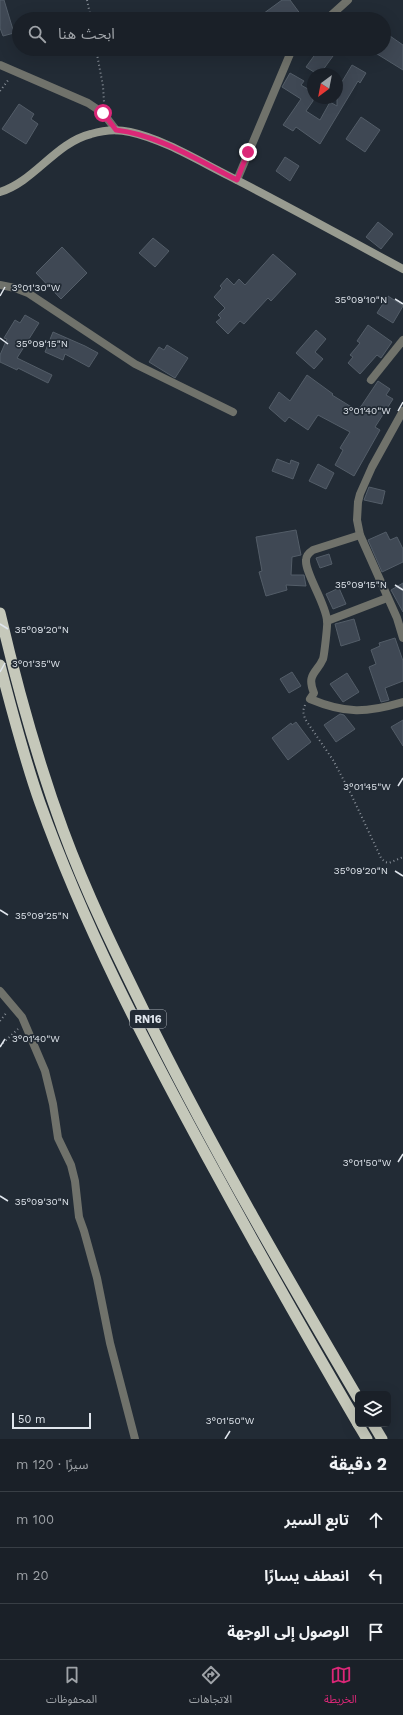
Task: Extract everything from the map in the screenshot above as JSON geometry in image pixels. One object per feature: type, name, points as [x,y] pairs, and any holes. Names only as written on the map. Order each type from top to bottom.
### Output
[{"type":"highway","name":"RN16","points":[[0,613],[29,728],[49,791],[64,832],[102,923],[129,982],[201,1124],[355,1393]]},
{"type":"highway","name":"RN16","points":[[0,665],[31,772],[50,830],[90,927],[166,1084],[260,1253],[355,1419]]},
{"type":"highway","name":"RN16","points":[[360,1427],[367,1439]]},
{"type":"highway","points":[[375,1427],[382,1439]]},
{"type":"main road","points":[[0,192],[16,186],[77,139],[90,134],[116,130],[145,136],[201,162],[403,269]]},
{"type":"street","points":[[335,12],[348,0]]},
{"type":"street","points":[[237,180],[289,56]]},
{"type":"street","points":[[0,65],[88,103],[103,113],[116,130]]},
{"type":"street","points":[[0,285],[15,288],[28,293],[135,364],[233,412]]},
{"type":"street","points":[[371,380],[403,340]]},
{"type":"street","points":[[403,411],[372,467],[360,494],[357,520],[360,535],[388,598],[400,616],[403,638]]},
{"type":"street","points":[[360,535],[313,550],[307,556],[306,560],[309,571],[324,605],[328,621],[324,657],[313,674],[312,685],[314,692],[310,699],[328,707],[359,712],[403,702]]},
{"type":"street","points":[[328,621],[388,598]]},
{"type":"street","points":[[0,991],[12,1004],[24,1023],[45,1071],[53,1104],[58,1138],[71,1165],[75,1181],[78,1217],[84,1231],[97,1278],[110,1344],[135,1439]]},
{"type":"path","points":[[87,0],[90,12]]},
{"type":"path","points":[[97,56],[103,86],[103,113]]},
{"type":"path","points":[[0,91],[15,72]]},
{"type":"path","points":[[310,699],[303,709],[305,719],[332,760],[351,794],[380,855],[385,862],[389,863],[403,857]]},
{"type":"path","points":[[0,1046],[24,1023]]},
{"type":"building","points":[[0,0],[4,0],[12,26],[12,34],[3,36],[0,28]]},
{"type":"building","points":[[282,0],[290,0],[299,12],[266,12]]},
{"type":"building","points":[[391,37],[403,45],[403,70],[380,56],[391,56]]},
{"type":"building","points":[[314,56],[333,56],[324,68],[306,67]]},
{"type":"building","points":[[352,65],[366,73],[360,83],[358,81],[320,144],[296,127],[293,131],[283,125],[301,99],[282,87],[290,73],[304,81],[301,85],[307,88],[307,104],[311,104],[306,111],[320,120],[329,104],[337,106],[337,104],[343,104],[343,80]]},
{"type":"building","points":[[19,104],[34,114],[31,119],[38,124],[26,144],[2,129]]},
{"type":"building","points":[[361,117],[380,130],[365,152],[346,139]]},
{"type":"building","points":[[285,157],[299,166],[290,181],[276,171]]},
{"type":"building","points":[[378,222],[393,234],[381,249],[366,237]]},
{"type":"building","points":[[153,238],[169,251],[155,267],[139,253]]},
{"type":"building","points":[[62,247],[87,273],[61,299],[36,273]]},
{"type":"building","points":[[273,254],[296,274],[271,301],[268,298],[244,324],[240,321],[228,334],[216,322],[221,318],[218,315],[225,308],[214,297],[222,288],[220,286],[227,278],[234,285],[239,279],[245,285]]},
{"type":"building","points":[[388,296],[403,306],[393,323],[377,313]]},
{"type":"building","points":[[25,315],[39,323],[17,358],[52,375],[48,383],[18,368],[17,370],[0,362],[0,355],[7,339],[4,338],[15,320],[20,323]]},
{"type":"building","points":[[368,325],[392,342],[381,358],[377,355],[360,374],[348,363],[353,357],[350,355],[360,343],[357,341]]},
{"type":"building","points":[[316,330],[326,339],[315,352],[323,359],[314,369],[296,353]]},
{"type":"building","points":[[53,332],[98,353],[89,367],[65,354],[63,360],[45,352]]},
{"type":"building","points":[[167,345],[188,358],[175,378],[149,362],[159,347],[164,350]]},
{"type":"building","points":[[307,375],[333,394],[332,395],[358,411],[378,381],[390,389],[386,395],[393,399],[375,427],[380,430],[354,476],[335,465],[343,450],[340,448],[350,432],[318,415],[308,430],[289,417],[285,422],[269,408],[279,392],[290,401]]},
{"type":"building","points":[[277,459],[290,464],[291,460],[299,463],[293,479],[272,471]]},
{"type":"building","points":[[318,464],[334,473],[326,489],[309,481]]},
{"type":"building","points":[[369,487],[385,491],[382,504],[364,500]]},
{"type":"building","points":[[296,530],[301,555],[292,557],[291,575],[304,575],[306,586],[286,585],[287,590],[266,596],[259,572],[262,571],[256,537]]},
{"type":"building","points":[[386,532],[390,540],[397,537],[403,549],[403,562],[382,572],[368,540]]},
{"type":"building","points":[[329,554],[332,564],[320,568],[316,558]]},
{"type":"building","points":[[403,583],[403,612],[391,590]]},
{"type":"building","points":[[339,588],[346,604],[333,609],[326,594]]},
{"type":"building","points":[[354,619],[360,640],[341,646],[335,624]]},
{"type":"building","points":[[395,638],[403,661],[403,681],[385,688],[389,700],[381,702],[369,667],[376,664],[371,650],[380,646],[379,643]]},
{"type":"building","points":[[292,672],[301,686],[289,693],[280,679]]},
{"type":"building","points":[[347,673],[359,692],[343,702],[330,684]]},
{"type":"building","points":[[340,714],[344,715],[355,729],[336,742],[324,725]]},
{"type":"building","points":[[403,720],[403,746],[391,727]]},
{"type":"building","points":[[296,722],[311,742],[288,760],[272,738],[291,723],[292,725]]},
{"type":"route","points":[[103,113],[116,130],[145,136],[237,180],[248,152]]}]
